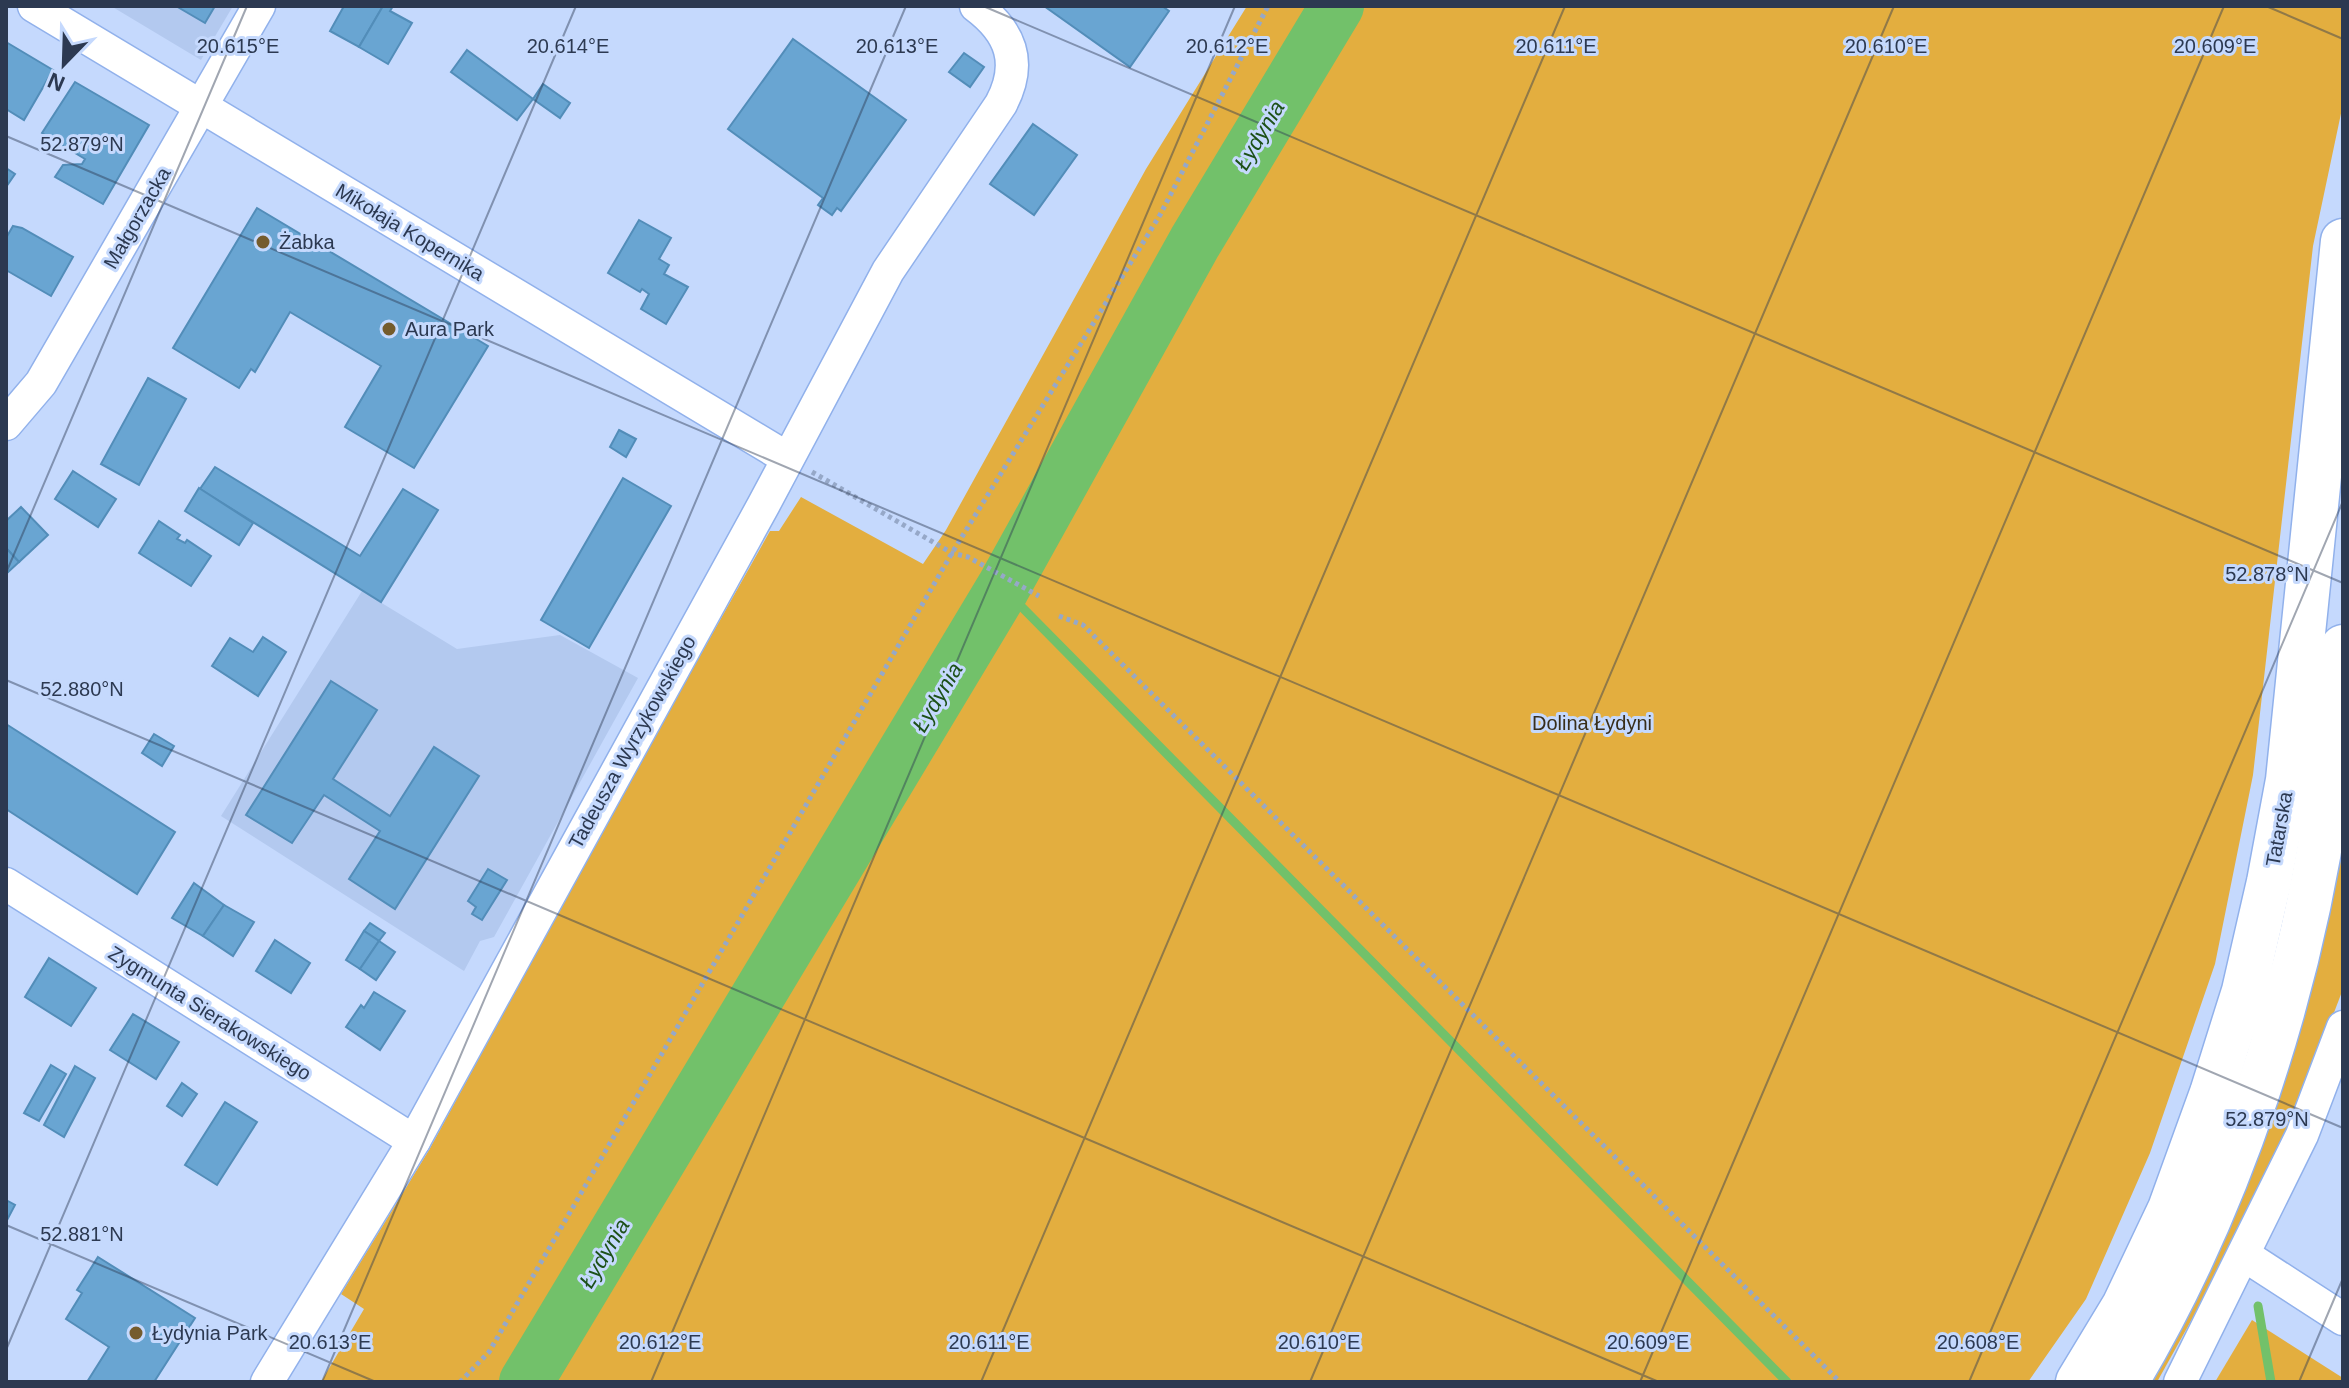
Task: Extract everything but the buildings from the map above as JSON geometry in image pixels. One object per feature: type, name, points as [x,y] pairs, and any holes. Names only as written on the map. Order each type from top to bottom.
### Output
[{"type":"main road","name":"Tatarska","points":[[2078,1382],[2124,1306],[2170,1209],[2212,1093],[2248,978],[2288,780],[2343,241]]},
{"type":"main road","name":"Tatarska","points":[[2126,1382],[2160,1325],[2208,1225],[2284,1006],[2329,788],[2343,647]]},
{"type":"street","name":"Mikołaja Kopernika","points":[[34,6],[787,458]]},
{"type":"street","name":"Małgorzacka","points":[[6,424],[41,383],[259,6]]},
{"type":"street","name":"Tadeusza Wyrzykowskiego","points":[[267,1382],[414,1141],[888,271],[1010,87],[1014,67],[1002,30],[976,6]]},
{"type":"street","name":"Zygmunta Sierakowskiego","points":[[6,884],[414,1141]]},
{"type":"street","points":[[2180,1382],[2302,1135],[2343,1027]]},
{"type":"street","points":[[2244,1255],[2343,1319]]},
{"type":"path","points":[[460,1382],[489,1352],[952,553],[1160,215],[1268,6]]},
{"type":"path","points":[[787,458],[952,553],[968,557],[1039,596]]},
{"type":"path","points":[[1059,616],[1083,625],[1840,1382]]},
{"type":"shaded area","points":[[111,6],[233,6],[201,60]]},
{"type":"shaded area","points":[[362,591],[457,649],[560,635],[638,678],[494,937],[480,941],[464,971],[221,816]]},
{"type":"green space","name":"Dolina Łydyni","points":[[1247,6],[2343,6],[2343,104],[2313,246],[2253,775],[2215,964],[2150,1153],[2086,1299],[2028,1382],[321,1382],[364,1309],[341,1294],[429,1150],[770,531],[779,531],[801,497],[923,564],[946,530],[1146,169]]},
{"type":"green space","points":[[2343,798],[2343,989],[2290,1128],[2236,1240],[2157,1382],[2144,1382]]},
{"type":"green space","points":[[2252,1320],[2343,1378],[2343,1382],[2215,1382]]},
{"type":"waterway","name":"Łydynia","points":[[526,1382],[1003,588],[1195,242],[1337,6]]},
{"type":"waterway","points":[[1003,588],[1787,1382]]},
{"type":"waterway","points":[[2258,1306],[2271,1382]]},
{"type":"place","name":"Żabka","points":[[263,242]]},
{"type":"place","name":"Aura Park","points":[[389,329]]},
{"type":"place","name":"Łydynia Park","points":[[136,1333]]}]
